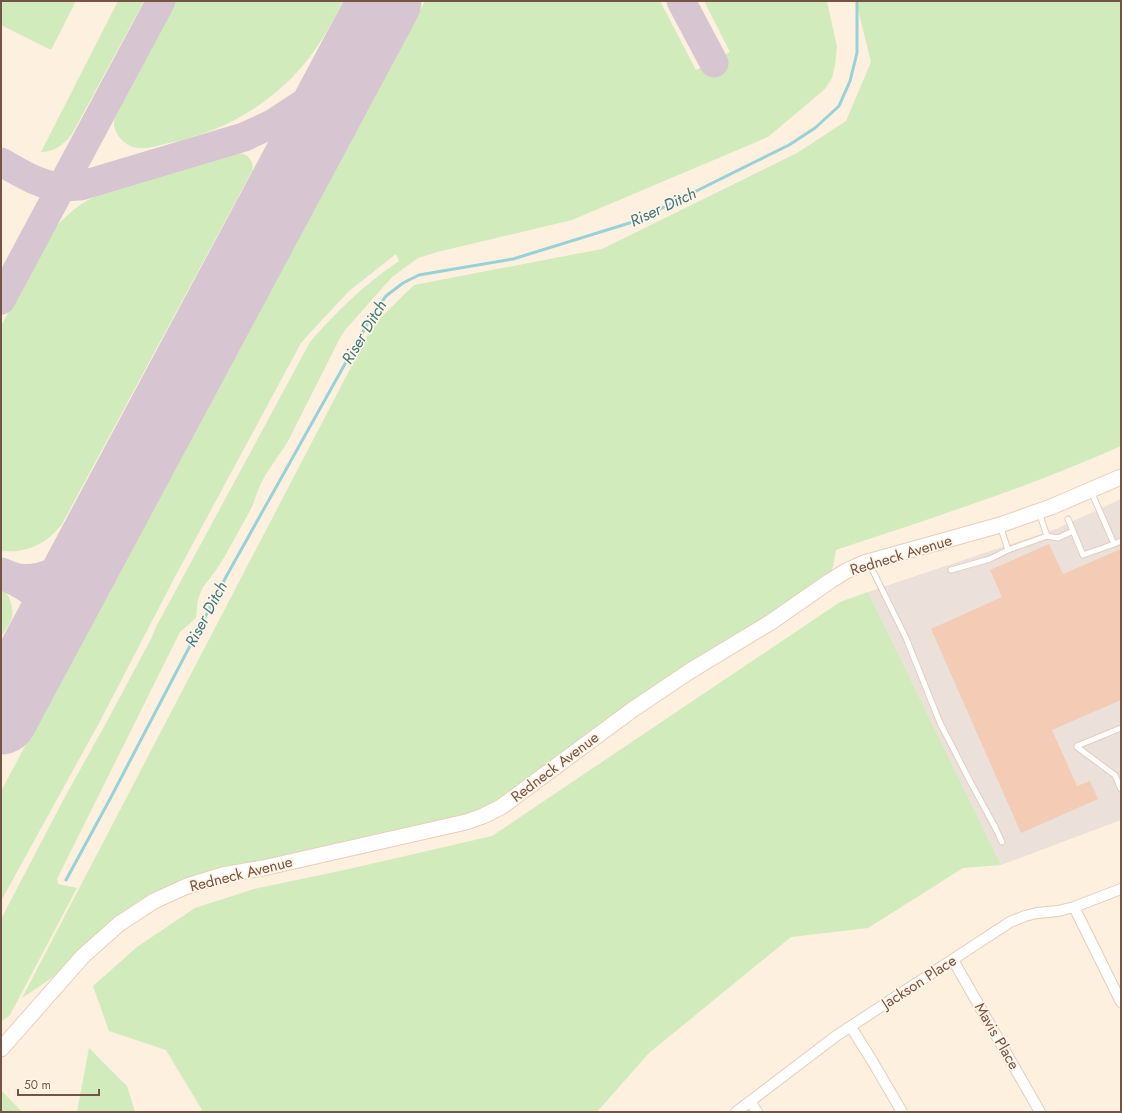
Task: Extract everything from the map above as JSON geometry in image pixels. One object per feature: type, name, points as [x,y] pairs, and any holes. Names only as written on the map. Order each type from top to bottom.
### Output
[{"type":"street","name":"Redneck Avenue","points":[[1,1049],[84,956],[119,924],[154,901],[187,886],[223,876],[466,822],[495,810],[632,710],[690,671],[771,622],[830,580],[846,571],[869,562],[1000,525],[1039,511],[1121,477]]},
{"type":"street","name":"Jackson Place","points":[[736,1112],[836,1036],[1010,922],[1024,916],[1037,913],[1074,908],[1121,890]]},
{"type":"street","points":[[1074,908],[1121,1002]]},
{"type":"street","name":"Mavis Place","points":[[953,960],[1040,1112]]},
{"type":"street","points":[[851,1027],[902,1112]]},
{"type":"street","points":[[750,1101],[757,1112]]},
{"type":"lane","points":[[1090,490],[1114,544]]},
{"type":"lane","points":[[1039,511],[1047,536]]},
{"type":"lane","points":[[1068,519],[1083,555],[1121,541]]},
{"type":"lane","points":[[1000,525],[1008,550]]},
{"type":"lane","points":[[951,570],[990,559],[1008,550],[1047,536],[1058,538],[1073,531]]},
{"type":"lane","points":[[869,562],[906,638],[940,723],[1002,842]]},
{"type":"lane","points":[[1121,728],[1077,747],[1115,775],[1121,789]]},
{"type":"shaded area","points":[[1121,499],[1121,820],[1001,865],[868,592],[1056,529]]},
{"type":"green space","points":[[1,1],[76,1],[51,50],[1,25]]},
{"type":"green space","points":[[118,1],[144,1],[72,134],[59,147],[51,151],[41,152]]},
{"type":"green space","points":[[175,1],[343,1],[324,36],[306,61],[278,91],[261,104],[233,121],[184,140],[144,148],[132,147],[126,144],[118,135],[114,126],[115,114]]},
{"type":"green space","points":[[425,1],[660,1],[696,70],[730,52],[704,1],[827,1],[837,47],[835,65],[832,78],[825,89],[768,137],[572,220],[437,252],[418,258],[392,277],[346,329],[341,336],[287,443],[260,485],[252,507],[225,556],[203,587],[198,599],[196,618],[180,632],[57,879],[58,884],[77,888],[10,1015],[1,1022],[1,919],[66,795],[310,342],[352,298],[399,261],[396,254],[349,291],[301,343],[177,573],[99,723],[1,901],[1,791]]},
{"type":"green space","points":[[856,1],[1121,1],[1121,446],[1016,488],[836,550],[830,581],[501,807],[187,886],[22,998],[373,325],[414,285],[602,249],[797,153],[846,121],[871,62]]},
{"type":"green space","points":[[238,153],[244,154],[250,158],[253,167],[252,171],[62,524],[49,537],[35,546],[19,551],[1,551],[1,326],[49,236],[60,223],[79,206],[103,193]]},
{"type":"green space","points":[[1,588],[9,597],[12,605],[12,617],[1,637]]},
{"type":"green space","points":[[868,592],[1001,865],[963,868],[868,928],[791,937],[649,1053],[597,1112],[198,1112],[202,1110],[166,1050],[109,1031],[93,986],[137,947],[195,908],[254,889],[492,836],[840,602]]},
{"type":"green space","points":[[89,1048],[127,1086],[135,1112],[77,1112]]},
{"type":"green space","points":[[1,1090],[22,1112],[1,1112]]},
{"type":"building","points":[[1049,544],[1063,574],[1121,549],[1121,700],[1052,730],[1077,786],[1090,781],[1098,799],[1021,833],[931,629],[1002,597],[990,570]]},
{"type":"waterway","name":"Riser Ditch","points":[[66,880],[227,575],[374,312],[386,296],[403,283],[419,275],[513,259],[636,221],[789,145],[815,128],[839,106],[850,81],[857,53],[857,1]]},
{"type":"taxiway","points":[[1,300],[161,1]]},
{"type":"taxiway","points":[[681,1],[714,63]]},
{"type":"taxiway","points":[[1,162],[30,178],[46,184],[62,187],[80,186],[244,137],[272,124],[310,99],[345,63],[371,28]]},
{"type":"taxiway","points":[[1,572],[19,578],[28,579],[47,575],[90,551]]},
{"type":"taxiway","points":[[7,577],[25,587],[38,597],[44,610],[47,632]]},
{"type":"runway","points":[[1,718],[385,1]]}]
